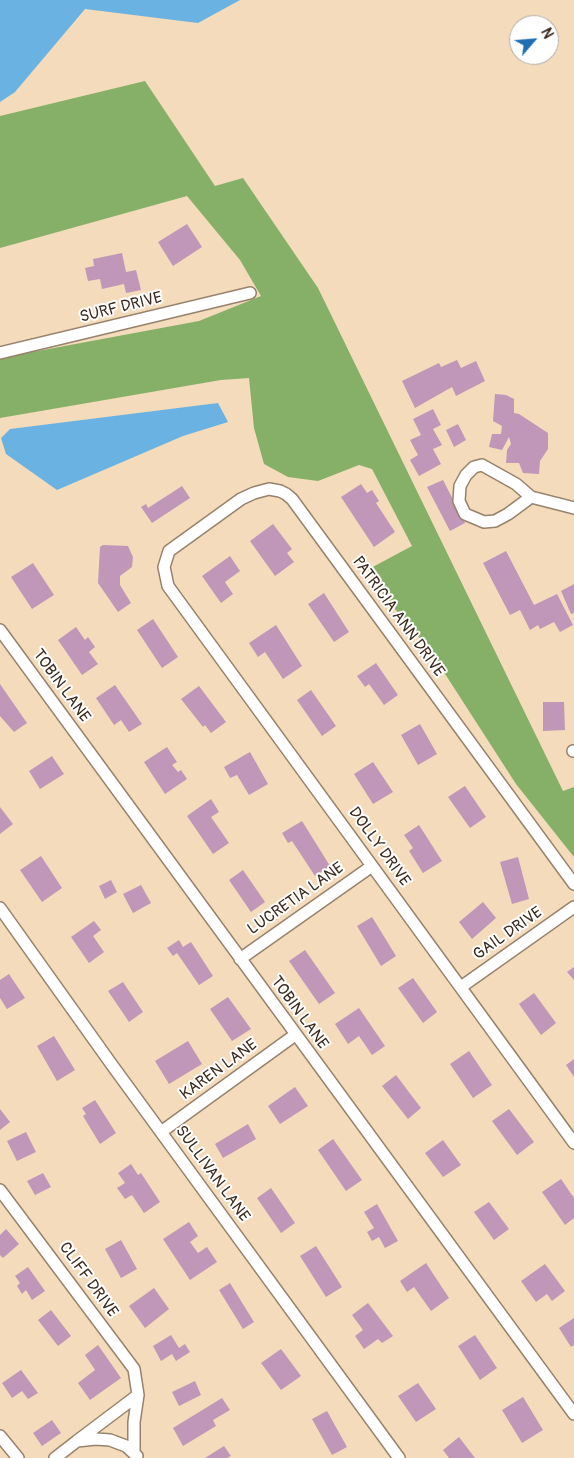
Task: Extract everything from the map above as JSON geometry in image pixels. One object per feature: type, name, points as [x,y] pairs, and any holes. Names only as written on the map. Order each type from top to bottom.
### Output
[{"type":"street","name":"SURF DRIVE","points":[[0,353],[250,293]]},
{"type":"street","points":[[531,497],[508,514],[495,520],[484,522],[465,514],[459,501],[460,486],[466,475],[474,467],[482,465],[516,484],[531,497],[574,508]]},
{"type":"street","name":"PATRICIA ANN DRIVE","points":[[164,567],[169,551],[174,546],[254,492],[269,489],[280,490],[286,494],[292,499],[574,884]]},
{"type":"street","name":"DOLLY DRIVE","points":[[164,567],[168,586],[574,1143]]},
{"type":"street","name":"TOBIN LANE","points":[[0,630],[574,1414]]},
{"type":"street","name":"LUCRETIA LANE","points":[[240,959],[372,866]]},
{"type":"street","name":"GAIL DRIVE","points":[[461,987],[574,907]]},
{"type":"street","name":"SULLIVAN LANE","points":[[0,908],[399,1458]]},
{"type":"street","name":"KAREN LANE","points":[[161,1132],[295,1035]]},
{"type":"street","name":"CLIFF DRIVE","points":[[0,1190],[126,1358],[136,1375],[138,1395],[134,1422],[136,1455]]},
{"type":"street","points":[[55,1458],[138,1395]]},
{"type":"street","points":[[0,1436],[18,1458]]},
{"type":"street","points":[[77,1440],[110,1440],[126,1446],[136,1455]]},
{"type":"green space","points":[[145,81],[215,186],[243,178],[318,288],[563,791],[574,787],[574,857],[516,784],[429,649],[384,596],[369,569],[412,546],[372,469],[359,465],[318,481],[288,477],[264,464],[254,428],[249,378],[221,380],[0,418],[0,358],[199,321],[261,296],[240,260],[187,196],[0,248],[0,116]]},
{"type":"water","points":[[0,0],[240,0],[198,23],[85,9],[15,92],[0,102]]},
{"type":"water","points":[[218,403],[228,422],[183,436],[57,490],[6,454],[1,438],[10,429]]},
{"type":"building","points":[[187,224],[202,247],[173,266],[158,242]]},
{"type":"building","points":[[122,253],[126,272],[136,270],[141,290],[126,293],[124,284],[102,289],[100,279],[88,281],[85,268],[94,266],[93,259]]},
{"type":"building","points":[[457,360],[461,368],[476,361],[485,381],[456,396],[452,387],[415,408],[402,381],[439,363],[441,367]]},
{"type":"building","points":[[495,394],[506,395],[514,399],[514,413],[519,414],[548,433],[548,449],[540,461],[539,474],[523,473],[519,463],[506,463],[507,450],[511,444],[509,437],[502,450],[489,447],[492,434],[501,434],[502,426],[493,421]]},
{"type":"building","points":[[433,409],[441,425],[433,429],[442,445],[433,449],[441,464],[419,476],[410,460],[418,455],[410,440],[421,435],[413,419]]},
{"type":"building","points":[[458,424],[466,440],[454,447],[446,430]]},
{"type":"building","points":[[443,480],[465,523],[450,531],[427,487]]},
{"type":"building","points":[[361,484],[367,493],[372,490],[379,501],[376,503],[395,532],[374,547],[341,497]]},
{"type":"building","points":[[182,486],[190,498],[152,523],[141,507],[146,504],[148,508]]},
{"type":"building","points":[[273,524],[292,549],[287,553],[294,562],[275,576],[250,541]]},
{"type":"building","points":[[103,545],[128,546],[133,557],[132,567],[120,576],[120,585],[131,603],[118,612],[98,583],[100,547]]},
{"type":"building","points":[[506,551],[534,605],[557,594],[573,625],[560,632],[554,622],[540,629],[538,625],[530,630],[520,610],[510,615],[483,563]]},
{"type":"building","points":[[230,556],[240,571],[225,582],[233,594],[221,603],[202,576]]},
{"type":"building","points":[[33,563],[54,595],[32,609],[11,577]]},
{"type":"building","points":[[574,584],[574,613],[571,614],[561,591]]},
{"type":"building","points":[[324,593],[349,632],[334,642],[308,604]]},
{"type":"building","points":[[153,619],[178,657],[162,668],[137,630]]},
{"type":"building","points":[[276,625],[302,666],[283,679],[265,652],[258,657],[249,643]]},
{"type":"building","points":[[76,627],[85,640],[88,637],[95,647],[89,652],[98,664],[82,675],[58,640]]},
{"type":"building","points":[[376,663],[398,695],[384,705],[369,684],[365,687],[357,676]]},
{"type":"building","points":[[0,684],[27,723],[14,732],[0,716]]},
{"type":"building","points":[[115,685],[142,724],[129,732],[121,720],[114,725],[96,698]]},
{"type":"building","points":[[199,686],[226,722],[211,733],[205,725],[203,727],[181,699]]},
{"type":"building","points":[[311,690],[336,726],[322,736],[297,700]]},
{"type":"building","points":[[543,702],[564,702],[565,730],[543,731]]},
{"type":"building","points":[[420,724],[437,754],[418,765],[401,735]]},
{"type":"building","points":[[167,747],[177,762],[172,765],[178,772],[181,770],[187,779],[165,794],[144,762]]},
{"type":"building","points":[[250,752],[268,784],[249,795],[237,775],[230,778],[224,767]]},
{"type":"building","points":[[52,756],[64,774],[40,789],[29,771]]},
{"type":"building","points":[[373,762],[393,792],[373,804],[354,774]]},
{"type":"building","points":[[465,786],[486,817],[470,828],[448,797]]},
{"type":"building","points":[[211,799],[219,812],[211,817],[229,843],[213,854],[187,816]]},
{"type":"building","points":[[0,807],[13,824],[0,834]]},
{"type":"building","points":[[302,821],[330,866],[315,876],[292,841],[288,843],[282,833]]},
{"type":"building","points":[[419,825],[442,861],[423,873],[409,851],[413,848],[404,835]]},
{"type":"building","points":[[41,856],[62,888],[42,902],[20,870]]},
{"type":"building","points":[[518,857],[529,899],[512,904],[500,862]]},
{"type":"building","points":[[243,870],[265,902],[251,912],[229,880]]},
{"type":"building","points":[[111,880],[117,892],[105,899],[99,886]]},
{"type":"building","points":[[141,885],[151,903],[133,913],[123,894]]},
{"type":"building","points":[[483,902],[496,918],[472,939],[459,922]]},
{"type":"building","points":[[372,917],[396,956],[381,966],[357,926]]},
{"type":"building","points":[[94,921],[101,930],[93,936],[104,952],[89,963],[71,937]]},
{"type":"building","points":[[179,940],[183,947],[191,942],[213,976],[199,985],[177,953],[173,956],[167,948]]},
{"type":"building","points":[[305,950],[335,993],[319,1004],[289,961]]},
{"type":"building","points":[[574,967],[574,980],[567,972]]},
{"type":"building","points":[[9,974],[25,998],[7,1009],[0,998],[0,980]]},
{"type":"building","points":[[413,978],[437,1012],[423,1023],[398,988]]},
{"type":"building","points":[[123,982],[143,1012],[129,1022],[108,991]]},
{"type":"building","points":[[534,993],[556,1023],[541,1035],[519,1004]]},
{"type":"building","points":[[228,997],[251,1029],[232,1041],[210,1009]]},
{"type":"building","points":[[359,1008],[385,1046],[372,1055],[359,1036],[348,1044],[335,1024]]},
{"type":"building","points":[[54,1036],[75,1070],[57,1081],[37,1046]]},
{"type":"building","points":[[188,1041],[202,1064],[169,1084],[155,1061]]},
{"type":"building","points":[[469,1051],[492,1085],[473,1098],[450,1064]]},
{"type":"building","points":[[574,1059],[574,1077],[566,1065]]},
{"type":"building","points":[[396,1075],[421,1108],[408,1119],[382,1086]]},
{"type":"building","points":[[295,1087],[308,1106],[280,1124],[268,1106]]},
{"type":"building","points":[[95,1100],[116,1133],[100,1144],[83,1116],[86,1114],[82,1108]]},
{"type":"building","points":[[0,1109],[10,1122],[0,1130]]},
{"type":"building","points":[[509,1109],[534,1142],[517,1155],[492,1121]]},
{"type":"building","points":[[248,1124],[256,1139],[223,1158],[215,1144]]},
{"type":"building","points":[[26,1132],[36,1152],[17,1161],[7,1141]]},
{"type":"building","points":[[333,1139],[362,1180],[346,1191],[318,1150]]},
{"type":"building","points":[[443,1140],[461,1165],[443,1177],[425,1153]]},
{"type":"building","points":[[131,1164],[138,1175],[141,1173],[160,1202],[144,1213],[132,1195],[125,1199],[117,1188],[125,1183],[118,1173]]},
{"type":"building","points":[[43,1173],[51,1187],[35,1195],[27,1181]]},
{"type":"building","points":[[561,1179],[574,1198],[574,1218],[565,1225],[542,1192]]},
{"type":"building","points":[[271,1188],[295,1223],[281,1233],[257,1198]]},
{"type":"building","points":[[489,1202],[509,1229],[494,1240],[474,1212]]},
{"type":"building","points":[[377,1204],[398,1241],[385,1248],[379,1237],[372,1241],[367,1232],[374,1228],[364,1212]]},
{"type":"building","points":[[189,1222],[198,1236],[190,1242],[198,1253],[207,1247],[217,1262],[190,1280],[163,1239]]},
{"type":"building","points":[[6,1229],[19,1244],[3,1258],[0,1255],[0,1235]]},
{"type":"building","points":[[121,1240],[137,1269],[121,1278],[105,1249]]},
{"type":"building","points":[[316,1246],[342,1287],[326,1297],[300,1256]]},
{"type":"building","points":[[426,1263],[449,1298],[431,1311],[414,1287],[407,1292],[400,1281]]},
{"type":"building","points":[[545,1264],[565,1291],[552,1301],[547,1294],[536,1302],[521,1281]]},
{"type":"building","points":[[28,1267],[45,1291],[32,1300],[26,1290],[22,1294],[17,1286],[20,1283],[15,1276]]},
{"type":"building","points":[[230,1283],[254,1322],[243,1329],[219,1290]]},
{"type":"building","points":[[154,1288],[169,1309],[145,1328],[129,1306]]},
{"type":"building","points":[[368,1303],[393,1336],[382,1343],[378,1339],[364,1349],[355,1336],[363,1330],[352,1315]]},
{"type":"building","points":[[51,1310],[71,1336],[58,1346],[38,1320]]},
{"type":"building","points":[[574,1318],[574,1345],[571,1347],[559,1328]]},
{"type":"building","points":[[171,1335],[179,1348],[185,1344],[190,1352],[176,1361],[172,1354],[161,1361],[153,1346]]},
{"type":"building","points":[[475,1335],[497,1368],[480,1380],[458,1346]]},
{"type":"building","points":[[98,1345],[121,1378],[90,1400],[78,1383],[95,1370],[85,1355]]},
{"type":"building","points":[[281,1349],[301,1376],[281,1390],[261,1363]]},
{"type":"building","points":[[21,1370],[38,1393],[28,1399],[22,1391],[12,1398],[2,1383]]},
{"type":"building","points":[[195,1381],[201,1395],[179,1406],[172,1392]]},
{"type":"building","points":[[418,1383],[436,1409],[416,1422],[398,1396]]},
{"type":"building","points":[[523,1397],[543,1430],[522,1443],[502,1410]]},
{"type":"building","points":[[222,1398],[230,1410],[213,1420],[216,1426],[183,1446],[173,1428]]},
{"type":"building","points":[[327,1411],[347,1447],[332,1455],[312,1419]]},
{"type":"building","points":[[52,1420],[61,1433],[42,1446],[33,1433]]},
{"type":"building","points":[[459,1437],[475,1458],[449,1458],[443,1450]]},
{"type":"building","points":[[224,1446],[231,1456],[227,1458],[205,1458]]}]
